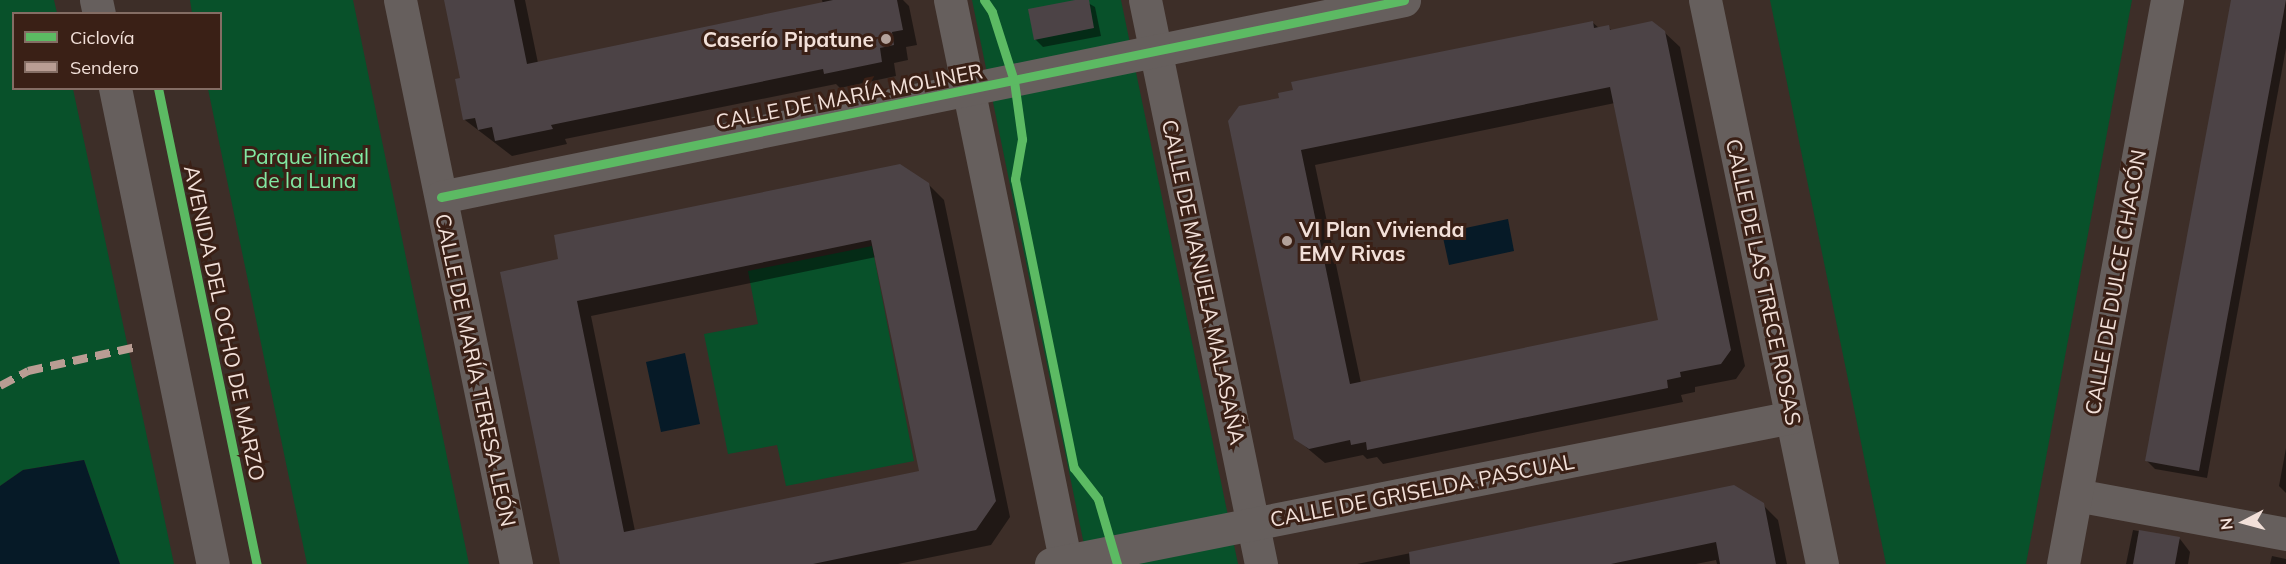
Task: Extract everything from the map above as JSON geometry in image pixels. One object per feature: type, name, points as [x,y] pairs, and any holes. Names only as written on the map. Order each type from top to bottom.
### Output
[{"type":"street","name":"CALLE DE MARÍA TERESA LEÓN","points":[[400,0],[516,564]]},
{"type":"street","points":[[950,0],[1061,563]]},
{"type":"street","name":"CALLE DE MANUELA MALASAÑA","points":[[1145,0],[1261,564]]},
{"type":"street","name":"CALLE DE MARÍA MOLINER","points":[[441,197],[1404,0]]},
{"type":"street","name":"CALLE DE LAS TRECE ROSAS","points":[[1705,0],[1822,564]]},
{"type":"street","name":"CALLE DE DULCE CHACÓN","points":[[2063,564],[2167,0]]},
{"type":"street","points":[[114,90],[213,564]]},
{"type":"street","name":"CALLE DE GRISELDA PASCUAL","points":[[1061,563],[1792,417]]},
{"type":"street","points":[[2076,495],[2286,534]]},
{"type":"green space","points":[[0,0],[54,0],[57,12],[12,12],[12,90],[73,90],[174,564],[120,564],[84,460],[23,470],[0,486]]},
{"type":"green space","name":"Parque lineal de la Luna","points":[[190,0],[353,0],[469,564],[307,564],[208,90],[222,90],[222,12],[192,12]]},
{"type":"green space","points":[[972,0],[1121,0],[1238,564],[1088,564]]},
{"type":"green space","points":[[1770,0],[2132,0],[2026,564],[1886,564]]},
{"type":"green space","points":[[872,246],[914,461],[786,486],[777,445],[728,454],[704,334],[758,324],[748,271]]},
{"type":"water","points":[[1508,219],[1514,251],[1449,265],[1442,233]]},
{"type":"water","points":[[685,353],[700,424],[661,432],[646,362]]},
{"type":"water","points":[[84,460],[120,564],[0,564],[0,486],[23,470]]},
{"type":"building","points":[[444,0],[514,0],[527,64],[833,0],[897,0],[903,30],[892,32],[894,45],[880,48],[882,62],[824,74],[823,69],[551,125],[553,129],[495,141],[492,127],[478,130],[475,118],[463,120],[455,79],[460,78]]},
{"type":"building","points":[[1075,0],[1089,0],[1094,28],[1034,40],[1028,9]]},
{"type":"building","points":[[2231,0],[2286,0],[2199,471],[2145,461]]},
{"type":"building","name":"VI Plan Vivienda EMV Rivas","points":[[1593,21],[1594,28],[1609,25],[1610,30],[1652,21],[1665,31],[1731,350],[1721,364],[1680,372],[1681,377],[1667,380],[1668,388],[1367,450],[1366,442],[1351,445],[1350,440],[1309,449],[1294,439],[1228,121],[1239,106],[1279,98],[1278,93],[1293,90],[1291,82]],"holes":[[[1610,87],[1658,320],[1350,384],[1301,150]]]},
{"type":"building","points":[[900,164],[929,183],[996,501],[976,530],[813,564],[560,564],[500,272],[558,259],[554,235]],"holes":[[[871,240],[919,471],[624,532],[577,301]]]},
{"type":"building","points":[[1734,485],[1764,503],[1776,564],[1720,564],[1716,542],[1611,564],[1410,564],[1409,552]]},
{"type":"building","points":[[2139,530],[2180,537],[2175,564],[2133,564]]},
{"type":"marked path","points":[[0,386],[28,371],[136,347]]},
{"type":"cycle path","points":[[984,0],[992,12],[1014,81],[1022,139],[1015,179],[1074,468],[1098,499],[1117,564]]},
{"type":"cycle path","points":[[441,197],[1404,0]]},
{"type":"cycle path","name":"AVENIDA DEL OCHO DE MARZO","points":[[158,90],[257,564]]},
{"type":"place","name":"Caserío Pipatune","points":[[886,39]]},
{"type":"place","name":"VI Plan Vivienda EMV Rivas","points":[[1287,241]]}]
